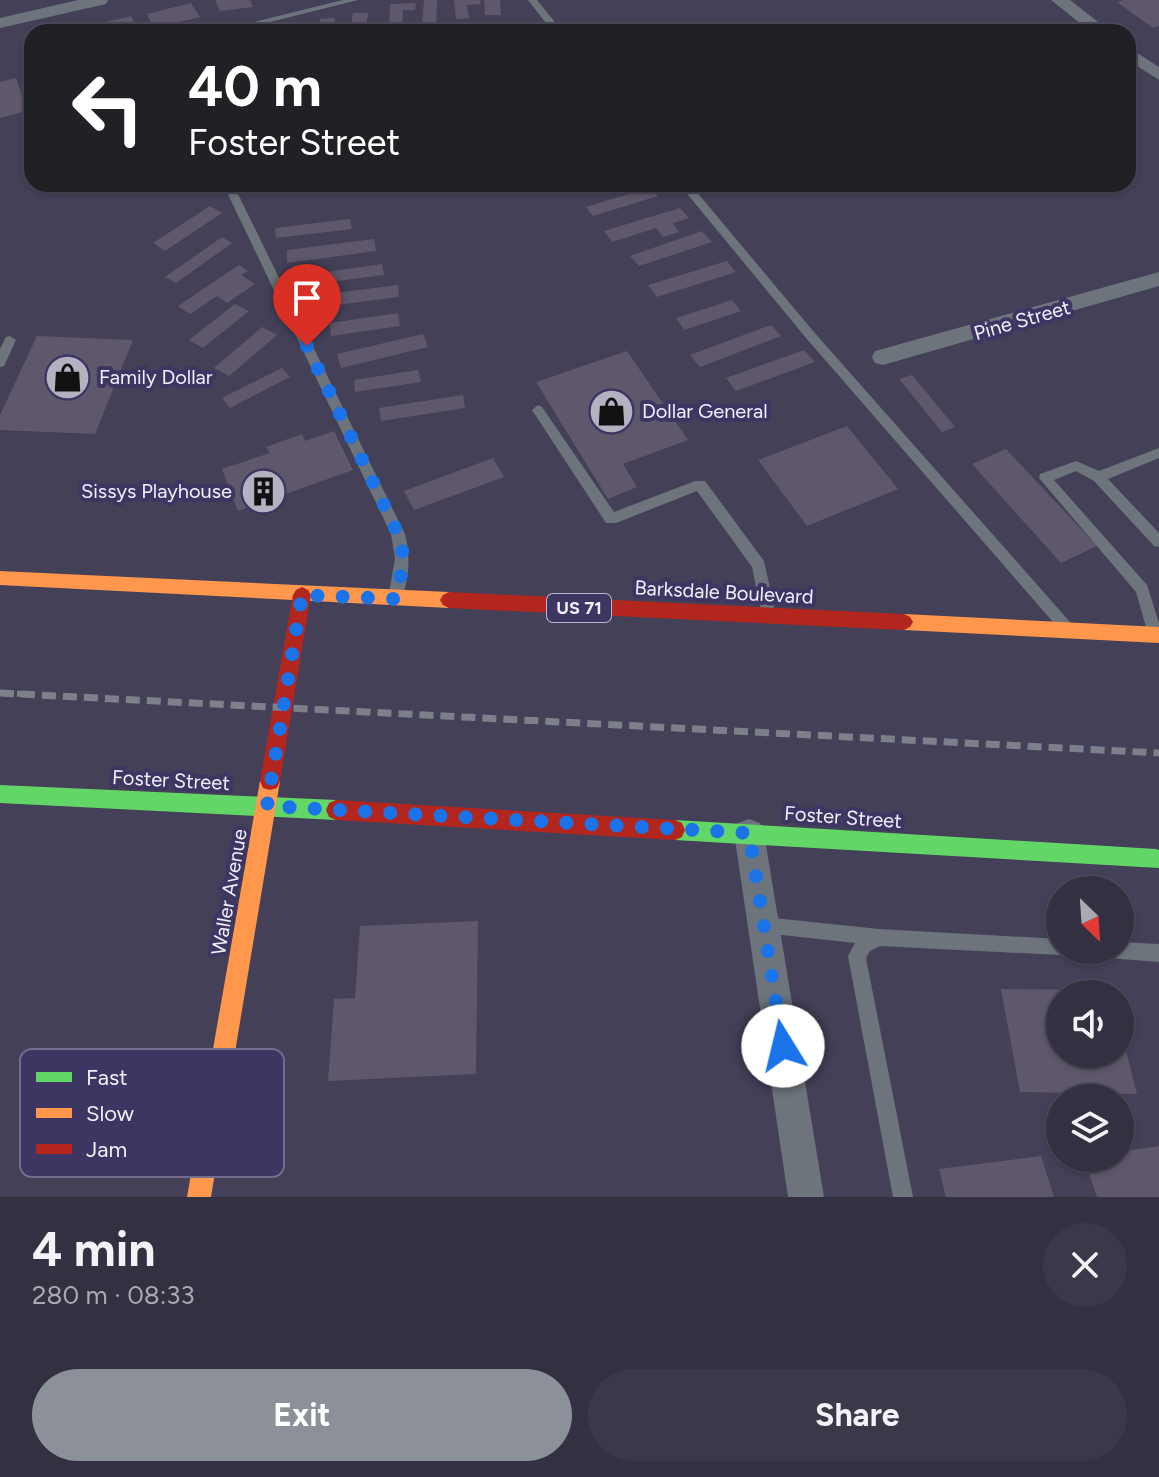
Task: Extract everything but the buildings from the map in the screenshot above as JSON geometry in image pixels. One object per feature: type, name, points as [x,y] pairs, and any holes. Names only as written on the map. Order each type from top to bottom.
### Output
[{"type":"street","points":[[0,23],[100,0]]},
{"type":"street","points":[[1059,0],[1091,24]]},
{"type":"street","points":[[1136,58],[1159,75]]},
{"type":"street","name":"Pine Street","points":[[883,357],[1159,279]]},
{"type":"street","name":"Barksdale Boulevard","points":[[0,578],[1157,635]]},
{"type":"street","name":"Waller Avenue","points":[[225,1049],[302,595]]},
{"type":"street","name":"Foster Street","points":[[0,794],[749,833],[1158,863]]},
{"type":"street","points":[[749,833],[806,1197]]},
{"type":"street","name":"Waller Avenue","points":[[199,1197],[202,1177]]},
{"type":"lane","points":[[252,24],[354,0]]},
{"type":"lane","points":[[532,0],[552,24]]},
{"type":"lane","points":[[232,192],[398,534],[404,551],[404,563],[395,599]]},
{"type":"lane","points":[[691,192],[810,335],[1069,630]]},
{"type":"lane","points":[[0,363],[10,340]]},
{"type":"lane","points":[[538,410],[611,519],[700,485],[759,565],[769,616]]},
{"type":"lane","points":[[1099,477],[1159,453]]},
{"type":"lane","points":[[1157,635],[1142,589],[1045,478],[1076,466],[1099,477],[1159,542]]},
{"type":"lane","points":[[764,925],[879,937],[1046,946]]},
{"type":"lane","points":[[879,937],[864,945],[857,956],[903,1197]]},
{"type":"lane","points":[[1134,952],[1159,953]]},
{"type":"railway","points":[[22,694],[0,693],[1159,753]]},
{"type":"traffic: fast","points":[[0,794],[336,810]]},
{"type":"traffic: fast","points":[[675,830],[1156,859]]},
{"type":"traffic: slow","points":[[0,578],[449,600]]},
{"type":"traffic: slow","points":[[904,622],[1159,635]]},
{"type":"traffic: slow","points":[[224,1049],[270,781]]},
{"type":"traffic: slow","points":[[199,1197],[202,1177]]},
{"type":"traffic: jam","points":[[270,781],[302,595]]},
{"type":"traffic: jam","points":[[449,600],[904,622]]},
{"type":"traffic: jam","points":[[336,810],[675,830]]},
{"type":"place","name":"Family Dollar","points":[[68,377]]},
{"type":"place","name":"Dollar General","points":[[611,411]]},
{"type":"place","name":"Sissys Playhouse","points":[[263,491]]},
{"type":"route","points":[[307,346],[398,534],[404,551],[404,563],[395,599],[302,595],[267,806],[749,833],[783,1046]]}]
